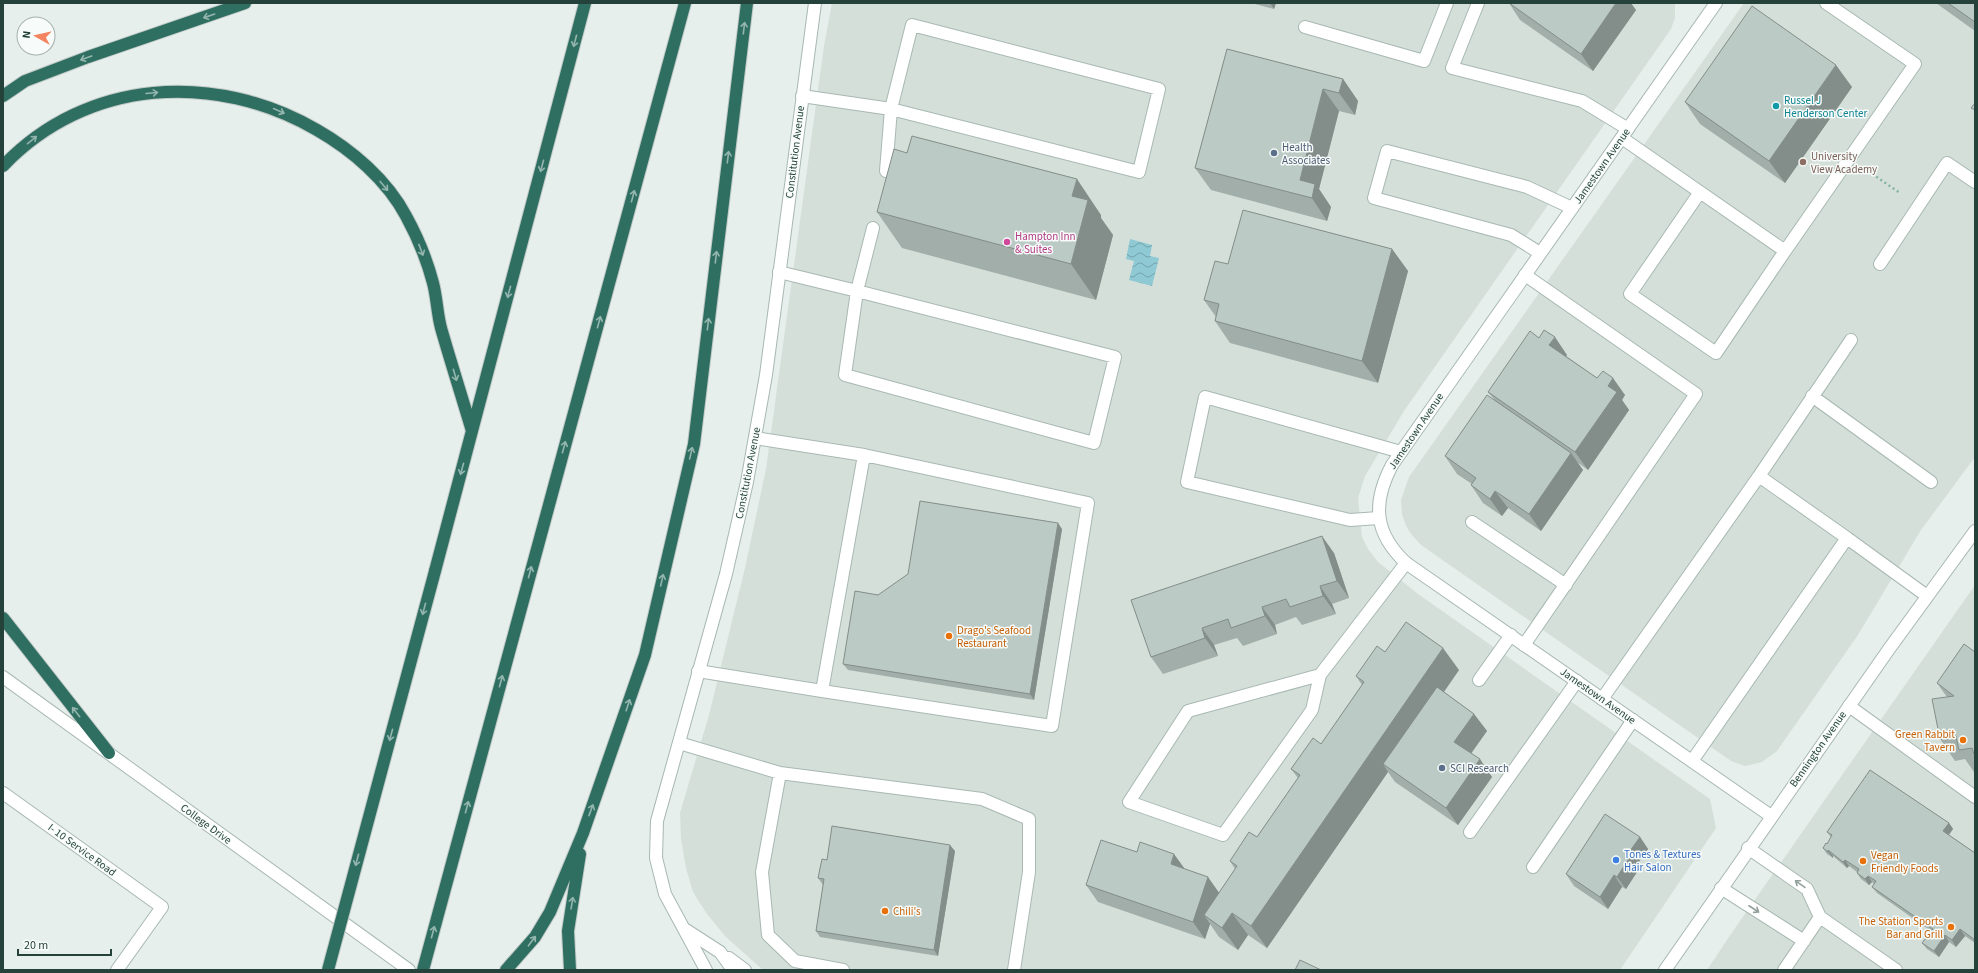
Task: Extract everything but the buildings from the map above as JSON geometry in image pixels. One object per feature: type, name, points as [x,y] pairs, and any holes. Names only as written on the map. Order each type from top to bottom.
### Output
[{"type":"highway","points":[[3,96],[25,81],[245,3]]},
{"type":"highway","points":[[328,970],[585,3]]},
{"type":"highway","points":[[423,970],[685,3]]},
{"type":"highway","points":[[506,970],[535,937],[550,912],[583,833],[645,655],[694,444],[747,3]]},
{"type":"highway","points":[[3,166],[36,137],[61,121],[89,108],[121,98],[149,93],[186,91],[212,93],[248,100],[275,109],[302,121],[334,139],[360,160],[384,185],[405,214],[421,249],[433,283],[441,326],[472,431]]},
{"type":"highway","points":[[3,618],[109,754]]},
{"type":"highway","points":[[570,970],[568,931],[583,833]]},
{"type":"street","name":"Constitution Avenue","points":[[706,970],[665,894],[656,858],[657,821],[726,574],[747,482],[766,375],[815,3]]},
{"type":"street","points":[[1305,28],[1424,61],[1447,3]]},
{"type":"street","points":[[1478,3],[1452,68],[1582,101],[1700,192],[1785,251]]},
{"type":"street","name":"Jamestown Avenue","points":[[1716,3],[1400,452],[1385,478],[1380,492],[1378,507],[1379,518],[1387,541],[1393,550],[1406,563],[1771,816]]},
{"type":"street","points":[[1700,192],[1630,294],[1716,353],[1915,64],[1826,3]]},
{"type":"street","points":[[802,96],[891,109],[1139,172],[1159,89],[912,25],[891,109],[886,171]]},
{"type":"street","points":[[1540,253],[1512,235],[1374,198],[1386,151],[1527,187],[1572,208]]},
{"type":"street","points":[[1880,264],[1947,163],[1975,182]]},
{"type":"street","points":[[779,272],[856,290],[1115,357],[1094,443],[845,375],[856,290],[873,228]]},
{"type":"street","points":[[1524,645],[1696,394],[1525,275]]},
{"type":"street","points":[[1602,699],[1759,476],[1851,340]]},
{"type":"street","points":[[1379,518],[1350,520],[1187,482],[1205,396],[1400,452]]},
{"type":"street","points":[[1812,396],[1931,482]]},
{"type":"street","points":[[698,671],[1052,726],[1088,503],[864,455],[755,438]]},
{"type":"street","points":[[822,691],[864,455]]},
{"type":"street","points":[[1759,476],[1927,596]]},
{"type":"street","points":[[1472,522],[1566,585]]},
{"type":"street","name":"Bennington Avenue","points":[[1665,970],[1748,848],[1975,531]]},
{"type":"street","points":[[1692,761],[1847,538]]},
{"type":"street","points":[[1320,675],[1188,711],[1129,802],[1223,835],[1312,710],[1320,675],[1406,563]]},
{"type":"street","points":[[1479,680],[1510,635]]},
{"type":"street","name":"College Drive","points":[[3,677],[409,970]]},
{"type":"street","points":[[1470,832],[1577,681]]},
{"type":"street","points":[[1849,706],[1975,797]]},
{"type":"street","points":[[1533,867],[1633,720]]},
{"type":"street","points":[[679,743],[780,773],[982,799],[1029,819],[1029,872],[1014,970]]},
{"type":"street","points":[[780,773],[762,872],[768,935],[795,961],[843,970]]},
{"type":"street","name":"I- 10 Service Road","points":[[3,793],[162,908],[117,970]]},
{"type":"street","points":[[1748,848],[1807,889],[1820,917],[1896,970]]},
{"type":"street","points":[[1721,888],[1804,941]]},
{"type":"street","points":[[1784,970],[1820,917]]},
{"type":"street","name":"Constitution Avenue","points":[[685,929],[745,970]]},
{"type":"street","name":"Constitution Avenue","points":[[720,952],[733,970]]},
{"type":"shaded area","points":[[832,3],[1675,3],[1675,18],[1671,29],[1404,411],[1365,476],[1358,498],[1362,537],[1368,549],[1378,562],[1418,594],[1710,799],[1716,828],[1620,970],[763,970],[726,937],[707,914],[693,892],[686,868],[681,839],[680,813],[709,715],[745,568],[766,469],[824,46]]},
{"type":"shaded area","points":[[1744,3],[1975,3],[1975,457],[1921,530],[1858,635],[1777,751],[1762,762],[1745,766],[1731,761],[1421,545],[1406,526],[1402,514],[1401,500],[1409,477]]},
{"type":"shaded area","points":[[1975,585],[1975,970],[1707,970],[1733,931]]},
{"type":"water","points":[[1130,239],[1152,245],[1150,256],[1159,258],[1152,286],[1129,280],[1134,261],[1126,259]]},
{"type":"place","name":"Russel J Henderson Center","points":[[1776,106]]},
{"type":"place","name":"Health Associates","points":[[1274,153]]},
{"type":"place","name":"University View Academy","points":[[1803,162]]},
{"type":"place","name":"Hampton Inn & Suites","points":[[1007,242]]},
{"type":"place","name":"Drago's Seafood Restaurant","points":[[949,636]]},
{"type":"place","name":"Green Rabbit Tavern","points":[[1963,740]]},
{"type":"place","name":"SCI Research","points":[[1442,768]]},
{"type":"place","name":"Tones & Textures Hair Salon","points":[[1616,860]]},
{"type":"place","name":"Vegan Friendly Foods","points":[[1863,861]]},
{"type":"place","name":"Chili's","points":[[885,911]]},
{"type":"place","name":"The Station Sports Bar and Grill","points":[[1951,927]]}]
